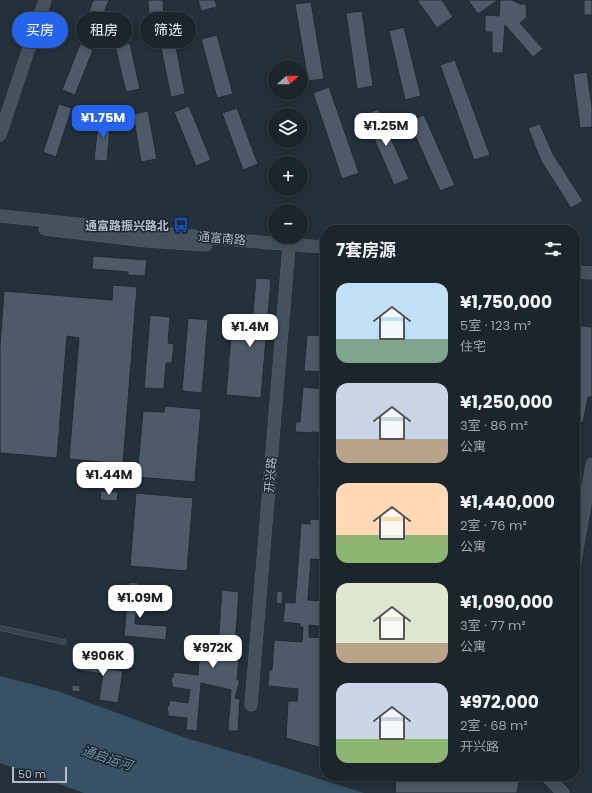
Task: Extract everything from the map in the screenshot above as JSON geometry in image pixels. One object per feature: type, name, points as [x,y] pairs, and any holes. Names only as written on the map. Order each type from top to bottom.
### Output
[{"type":"street","points":[[0,135],[45,0]]},
{"type":"street","name":"通富南路","points":[[0,216],[320,252]]},
{"type":"street","name":"通富南路","points":[[0,223],[147,241],[289,248],[320,247]]},
{"type":"street","name":"开兴路","points":[[251,705],[289,248]]},
{"type":"street","points":[[580,265],[592,266]]},
{"type":"street","points":[[580,272],[592,273]]},
{"type":"street","points":[[580,532],[592,464]]},
{"type":"street","points":[[552,781],[563,793]]},
{"type":"lane","points":[[0,628],[64,642]]},
{"type":"water","name":"通启运河","points":[[0,676],[57,691],[183,737],[320,779],[320,781],[326,781],[364,793],[84,793],[0,763]]},
{"type":"building","points":[[93,0],[109,0],[104,12],[89,12]]},
{"type":"building","points":[[148,0],[163,0],[164,12],[149,12]]},
{"type":"building","points":[[198,0],[215,0],[217,7],[201,11]]},
{"type":"building","points":[[417,0],[442,0],[453,17],[437,28]]},
{"type":"building","points":[[468,0],[498,0],[478,14]]},
{"type":"building","points":[[500,0],[512,0],[520,4],[526,4],[527,17],[520,23],[543,49],[533,57],[505,25],[503,53],[492,53],[492,32],[485,32],[485,15],[499,16]]},
{"type":"building","points":[[584,0],[592,0],[592,15],[584,15]]},
{"type":"building","points":[[311,2],[324,79],[308,81],[308,60],[304,60],[295,4]]},
{"type":"building","points":[[362,11],[373,86],[357,89],[346,13]]},
{"type":"building","points":[[404,27],[421,96],[405,100],[389,31]]},
{"type":"building","points":[[217,35],[233,94],[217,98],[201,39]]},
{"type":"building","points":[[78,48],[89,48],[93,50],[75,95],[62,90]]},
{"type":"building","points":[[115,48],[131,48],[140,89],[126,92]]},
{"type":"building","points":[[161,48],[176,48],[185,94],[171,97]]},
{"type":"building","points":[[455,60],[490,155],[474,160],[440,65]]},
{"type":"building","points":[[587,72],[592,107],[592,127],[580,128],[573,74]]},
{"type":"building","points":[[329,87],[359,173],[342,179],[313,93]]},
{"type":"building","points":[[59,104],[72,108],[56,157],[43,152]]},
{"type":"building","points":[[189,106],[211,160],[196,166],[174,112]]},
{"type":"building","points":[[237,108],[258,164],[243,170],[222,113]]},
{"type":"building","points":[[378,109],[409,179],[394,185],[364,115]]},
{"type":"building","points":[[148,111],[157,159],[141,162],[133,114]]},
{"type":"building","points":[[424,115],[455,185],[440,191],[409,122]]},
{"type":"building","points":[[99,116],[111,118],[107,161],[94,160]]},
{"type":"building","points":[[540,124],[553,154],[583,201],[571,208],[541,161],[528,128]]},
{"type":"building","points":[[93,256],[147,260],[145,276],[128,275],[128,272],[92,269]]},
{"type":"building","points":[[256,278],[271,279],[261,398],[226,395],[232,322],[252,324]]},
{"type":"building","points":[[113,285],[137,287],[123,464],[69,459],[79,338],[67,336],[57,458],[0,453],[0,346],[4,291],[112,300]]},
{"type":"building","points":[[150,315],[170,317],[168,343],[174,344],[172,363],[166,363],[164,389],[144,388]]},
{"type":"building","points":[[188,318],[208,320],[202,393],[182,391]]},
{"type":"building","points":[[580,326],[592,327],[592,397],[588,397],[583,423],[580,423]]},
{"type":"building","points":[[307,335],[320,336],[320,372],[304,371]]},
{"type":"building","points":[[303,387],[320,389],[320,433],[295,432],[296,422],[300,422]]},
{"type":"building","points":[[165,406],[201,409],[195,482],[137,477],[143,411],[164,412]]},
{"type":"building","points":[[318,459],[320,459],[320,467],[318,467]]},
{"type":"building","points":[[318,487],[320,487],[320,496],[318,496]]},
{"type":"building","points":[[101,491],[118,492],[117,501],[100,500]]},
{"type":"building","points":[[136,493],[193,498],[187,571],[130,566]]},
{"type":"building","points":[[310,519],[320,520],[320,560],[311,559],[308,600],[320,601],[320,626],[309,625],[309,637],[320,638],[320,748],[286,738],[288,701],[297,701],[298,689],[268,686],[269,670],[272,670],[274,640],[302,642],[303,627],[300,627],[300,624],[283,622],[285,602],[295,603],[301,523],[310,524]]},
{"type":"building","points":[[129,582],[139,583],[135,624],[167,626],[166,640],[124,636]]},
{"type":"building","points":[[222,590],[239,592],[235,646],[240,646],[237,680],[240,680],[235,698],[240,699],[238,731],[228,731],[231,690],[201,683],[197,731],[186,730],[187,718],[168,716],[167,711],[170,700],[188,703],[190,690],[172,687],[172,677],[174,672],[198,675],[200,643],[218,644]]},
{"type":"building","points":[[277,591],[283,592],[282,604],[276,603]]},
{"type":"building","points":[[81,652],[98,655],[96,667],[123,671],[118,703],[99,700],[103,674],[78,670]]},
{"type":"building","points":[[72,685],[80,686],[80,692],[72,691]]},
{"type":"building","points":[[396,781],[519,781],[517,793],[395,793]]},
{"type":"place","name":"通富路振兴路北","points":[[181,225]]}]
